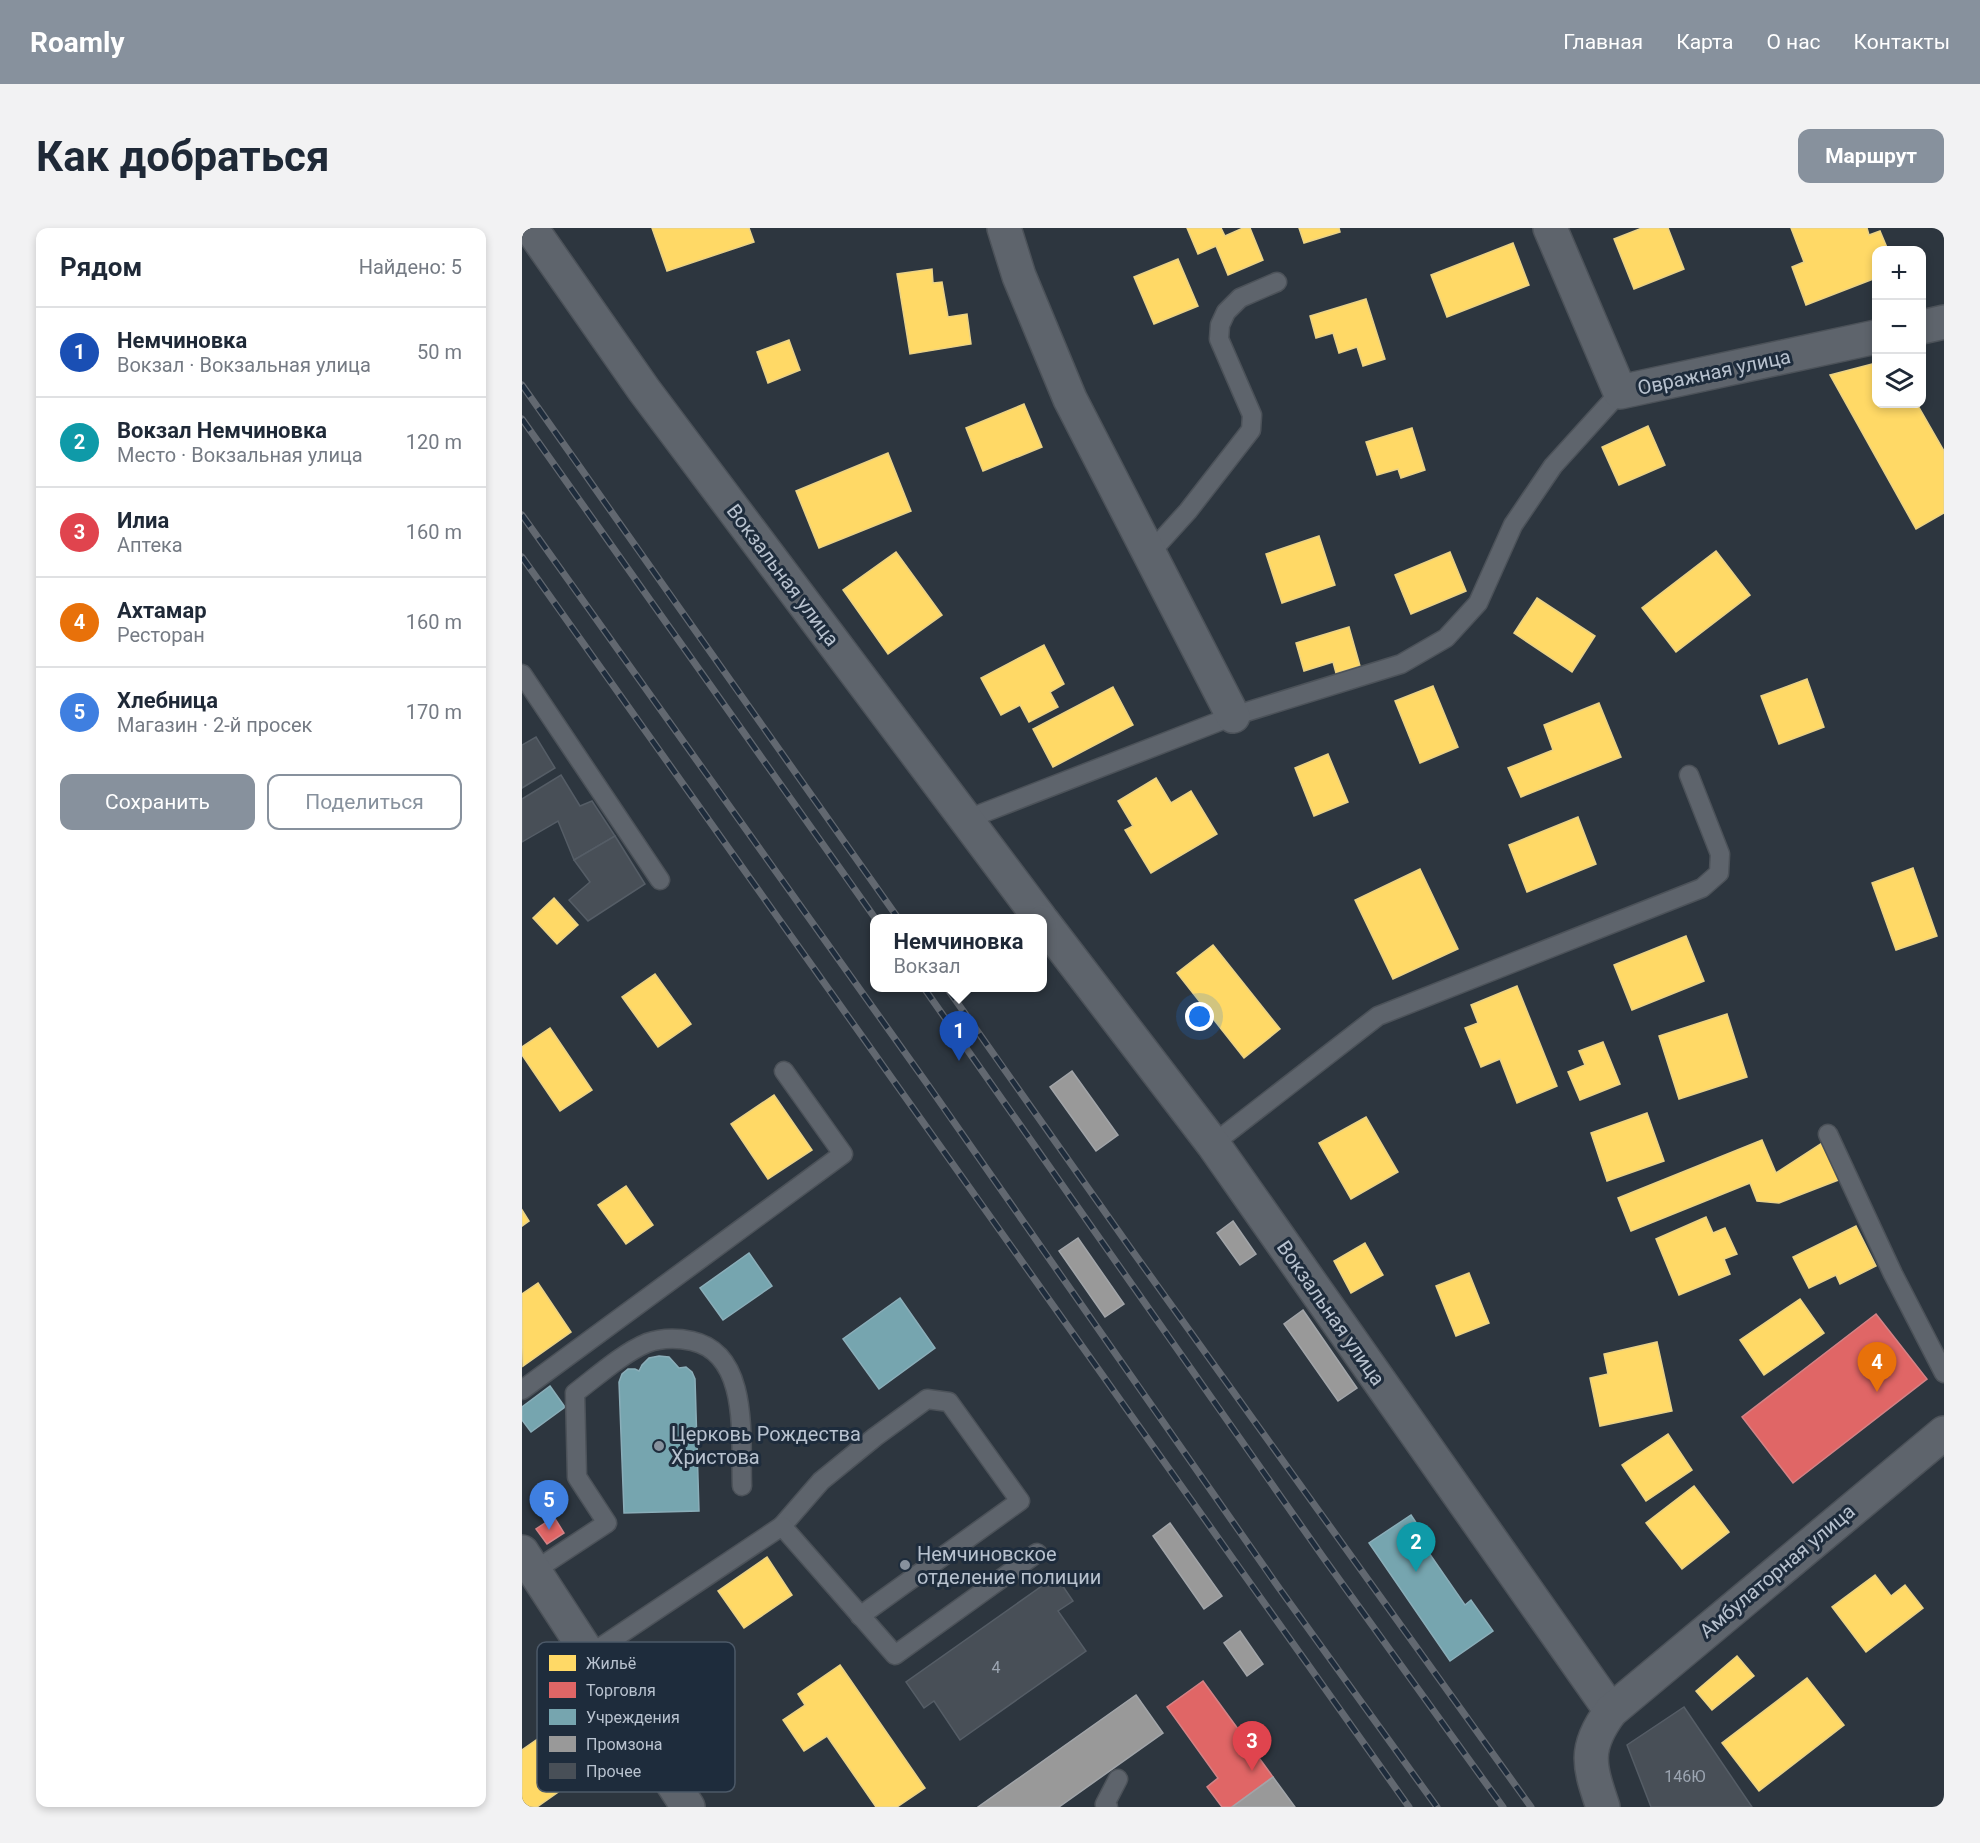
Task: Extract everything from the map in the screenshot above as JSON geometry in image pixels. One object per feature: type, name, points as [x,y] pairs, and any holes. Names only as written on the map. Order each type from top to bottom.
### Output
[{"type":"street","name":"Вокзальная улица","points":[[531,228],[644,390],[1037,914]]},
{"type":"street","points":[[1004,228],[1019,276],[1070,399],[1233,716]]},
{"type":"street","name":"Овражная улица","points":[[1550,228],[1620,392],[1872,338]]},
{"type":"street","name":"Вокзальная улица","points":[[1047,927],[1213,1144],[1611,1711]]},
{"type":"street","name":"Амбулаторная улица","points":[[1603,1807],[1591,1773],[1591,1753],[1599,1727],[1611,1711],[1944,1433]]},
{"type":"street","points":[[528,1562],[580,1642]]},
{"type":"street","points":[[678,1792],[688,1807]]},
{"type":"lane","points":[[1150,553],[1188,511],[1251,430],[1252,415],[1219,339],[1220,325],[1226,312],[1240,298],[1277,282]]},
{"type":"lane","points":[[965,820],[1233,716],[1401,664],[1446,638],[1478,603],[1514,525],[1553,466],[1620,392]]},
{"type":"lane","points":[[522,674],[660,880]]},
{"type":"lane","points":[[1213,1144],[1378,1016],[1702,888],[1719,873],[1720,854],[1689,775]]},
{"type":"lane","points":[[522,1390],[843,1154],[783,1071]]},
{"type":"lane","points":[[1828,1134],[1893,1274],[1944,1373]]},
{"type":"lane","points":[[528,1562],[607,1523],[577,1478],[575,1393],[632,1351],[647,1343],[682,1339],[699,1343],[716,1352],[726,1363],[739,1401],[742,1486]]},
{"type":"lane","points":[[608,1642],[782,1526],[821,1481],[927,1399],[949,1402],[1020,1501],[860,1616]]},
{"type":"lane","points":[[782,1526],[895,1655],[1037,1553]]},
{"type":"lane","points":[[1108,1807],[1105,1804],[1118,1779]]},
{"type":"building: Жильё","points":[[652,228],[749,228],[754,242],[667,271]]},
{"type":"building: Жильё","points":[[1187,228],[1221,228],[1225,236],[1243,228],[1250,228],[1263,260],[1228,275],[1216,246],[1198,254]]},
{"type":"building: Жильё","points":[[1299,228],[1339,228],[1340,232],[1304,243]]},
{"type":"building: Жильё","points":[[1642,228],[1668,228],[1684,269],[1634,289],[1614,239]]},
{"type":"building: Жильё","points":[[1791,228],[1867,228],[1869,235],[1880,231],[1886,246],[1872,246],[1872,280],[1806,305],[1792,267],[1804,262]]},
{"type":"building: Жильё","points":[[1513,243],[1529,285],[1447,317],[1431,275]]},
{"type":"building: Жильё","points":[[1178,259],[1198,306],[1154,324],[1134,277]]},
{"type":"building: Жильё","points":[[932,269],[933,283],[942,282],[948,317],[967,314],[971,344],[910,354],[897,274]]},
{"type":"building: Жильё","points":[[1366,299],[1385,359],[1363,366],[1357,347],[1339,353],[1333,333],[1316,338],[1310,316]]},
{"type":"building: Жильё","points":[[789,340],[800,370],[768,383],[757,352]]},
{"type":"building: Жильё","points":[[1872,364],[1872,408],[1919,408],[1944,451],[1944,513],[1916,529],[1830,375]]},
{"type":"building: Жильё","points":[[1024,404],[1042,447],[983,471],[966,428]]},
{"type":"building: Жильё","points":[[1648,426],[1665,465],[1619,485],[1602,447]]},
{"type":"building: Жильё","points":[[1412,428],[1425,470],[1401,478],[1398,469],[1377,475],[1366,442]]},
{"type":"building: Жильё","points":[[888,453],[911,511],[819,548],[796,491]]},
{"type":"building: Жильё","points":[[1319,536],[1335,585],[1282,603],[1266,554]]},
{"type":"building: Жильё","points":[[1716,551],[1750,595],[1676,652],[1642,608]]},
{"type":"building: Жильё","points":[[896,552],[942,615],[888,654],[843,590]]},
{"type":"building: Жильё","points":[[1450,552],[1466,591],[1411,614],[1395,575]]},
{"type":"building: Жильё","points":[[1537,598],[1595,636],[1572,672],[1514,633]]},
{"type":"building: Жильё","points":[[1349,627],[1360,666],[1336,673],[1333,662],[1304,671],[1296,643]]},
{"type":"building: Жильё","points":[[1044,645],[1064,684],[1050,692],[1058,707],[1029,722],[1020,705],[1001,715],[981,678]]},
{"type":"building: Жильё","points":[[1807,679],[1824,727],[1779,744],[1761,696]]},
{"type":"building: Жильё","points":[[1433,686],[1458,747],[1420,763],[1395,701]]},
{"type":"building: Жильё","points":[[1113,687],[1133,725],[1053,767],[1033,729]]},
{"type":"building: Жильё","points":[[1599,703],[1621,757],[1521,797],[1508,768],[1553,750],[1544,725]]},
{"type":"building: Жильё","points":[[1328,754],[1348,802],[1314,816],[1295,768]]},
{"type":"building: Жильё","points":[[1156,778],[1171,803],[1191,791],[1217,834],[1151,873],[1125,830],[1133,826],[1118,801]]},
{"type":"building: Жильё","points":[[1578,817],[1596,864],[1527,892],[1509,845]]},
{"type":"building: Жильё","points":[[1913,868],[1937,936],[1896,950],[1872,883]]},
{"type":"building: Жильё","points":[[1420,869],[1458,949],[1393,979],[1355,900]]},
{"type":"building: Жильё","points":[[554,898],[578,925],[557,944],[533,918]]},
{"type":"building: Жильё","points":[[1686,936],[1704,981],[1632,1010],[1614,965]]},
{"type":"building: Жильё","points":[[1213,945],[1280,1029],[1244,1058],[1177,973]]},
{"type":"building: Жильё","points":[[655,974],[691,1024],[658,1047],[622,997]]},
{"type":"building: Жильё","points":[[1517,986],[1557,1086],[1517,1103],[1500,1059],[1481,1067],[1465,1028],[1478,1023],[1471,1005]]},
{"type":"building: Жильё","points":[[1727,1014],[1747,1077],[1679,1099],[1659,1036]]},
{"type":"building: Жильё","points":[[550,1028],[592,1090],[560,1111],[522,1055],[522,1047]]},
{"type":"building: Жильё","points":[[1603,1042],[1620,1084],[1580,1100],[1568,1072],[1585,1065],[1579,1051]]},
{"type":"building: Жильё","points":[[774,1095],[812,1150],[768,1179],[731,1124]]},
{"type":"building: Жильё","points":[[1647,1113],[1664,1161],[1607,1181],[1591,1133]]},
{"type":"building: Жильё","points":[[1366,1117],[1398,1172],[1351,1199],[1319,1143]]},
{"type":"building: Жильё","points":[[1762,1140],[1776,1173],[1825,1141],[1841,1179],[1779,1203],[1757,1201],[1750,1183],[1631,1231],[1618,1198]]},
{"type":"building: Жильё","points":[[626,1186],[653,1225],[626,1244],[598,1205]]},
{"type":"building: Жильё","points":[[522,1210],[529,1221],[522,1226]]},
{"type":"building: Жильё","points":[[1706,1217],[1713,1233],[1725,1228],[1737,1254],[1724,1259],[1730,1274],[1679,1295],[1656,1239]]},
{"type":"building: Жильё","points":[[1856,1226],[1876,1266],[1840,1284],[1836,1275],[1809,1288],[1793,1257]]},
{"type":"building: Жильё","points":[[1365,1243],[1383,1275],[1351,1293],[1334,1261]]},
{"type":"building: Жильё","points":[[1469,1273],[1489,1323],[1456,1336],[1436,1286]]},
{"type":"building: Жильё","points":[[538,1283],[571,1332],[523,1366],[522,1294]]},
{"type":"building: Жильё","points":[[1800,1299],[1824,1333],[1764,1375],[1740,1340]]},
{"type":"building: Жильё","points":[[1657,1342],[1672,1411],[1600,1426],[1590,1378],[1608,1374],[1604,1354]]},
{"type":"building: Жильё","points":[[1668,1434],[1692,1470],[1646,1501],[1622,1465]]},
{"type":"building: Жильё","points":[[1694,1486],[1729,1532],[1682,1569],[1646,1523]]},
{"type":"building: Жильё","points":[[767,1557],[792,1595],[744,1628],[718,1591]]},
{"type":"building: Жильё","points":[[1875,1575],[1891,1596],[1905,1585],[1923,1608],[1866,1652],[1832,1607]]},
{"type":"building: Жильё","points":[[1737,1656],[1754,1676],[1712,1710],[1696,1691]]},
{"type":"building: Жильё","points":[[840,1665],[925,1788],[897,1807],[876,1807],[827,1736],[804,1751],[783,1720],[805,1705],[798,1694]]},
{"type":"building: Жильё","points":[[1807,1678],[1844,1725],[1759,1791],[1722,1743]]},
{"type":"building: Жильё","points":[[537,1739],[537,1792],[558,1792],[537,1807],[522,1807],[522,1750]]},
{"type":"building: Торговля","points":[[1876,1314],[1927,1379],[1793,1483],[1742,1417]]},
{"type":"building: Торговля","points":[[554,1517],[564,1533],[547,1544],[536,1529]]},
{"type":"building: Торговля","points":[[1203,1681],[1273,1777],[1232,1807],[1222,1807],[1207,1787],[1218,1778],[1167,1707]]},
{"type":"building: Учреждения","points":[[749,1253],[772,1286],[723,1320],[700,1288]]},
{"type":"building: Учреждения","points":[[900,1298],[935,1348],[879,1389],[843,1339]]},
{"type":"building: Учреждения","name":"Церковь Рождества Христова","points":[[669,1357],[679,1368],[686,1367],[695,1379],[699,1511],[624,1513],[619,1382],[622,1374],[628,1369],[639,1371],[649,1358]]},
{"type":"building: Учреждения","points":[[550,1386],[565,1407],[531,1432],[522,1420],[522,1407]]},
{"type":"building: Учреждения","points":[[1411,1515],[1425,1536],[1420,1540],[1465,1605],[1471,1600],[1493,1631],[1450,1661],[1369,1543]]},
{"type":"building: Промзона","points":[[1072,1071],[1118,1135],[1096,1151],[1050,1087]]},
{"type":"building: Промзона","points":[[1233,1221],[1256,1254],[1240,1265],[1217,1233]]},
{"type":"building: Промзона","points":[[1078,1238],[1124,1304],[1105,1317],[1059,1251]]},
{"type":"building: Промзона","points":[[1303,1310],[1357,1388],[1338,1401],[1284,1324]]},
{"type":"building: Промзона","points":[[1170,1523],[1222,1596],[1204,1609],[1153,1536]]},
{"type":"building: Промзона","points":[[1240,1631],[1263,1664],[1247,1676],[1224,1643]]},
{"type":"building: Промзона","points":[[1136,1695],[1163,1733],[1059,1807],[978,1807]]},
{"type":"building: Промзона","points":[[1273,1777],[1295,1807],[1232,1807]]},
{"type":"building: Прочее","points":[[536,737],[555,768],[522,788],[522,745]]},
{"type":"building: Прочее","points":[[561,775],[580,806],[592,801],[615,836],[574,860],[558,821],[522,842],[522,799]]},
{"type":"building: Прочее","points":[[615,836],[645,884],[588,921],[569,900],[590,882],[574,860]]},
{"type":"building: Прочее","points":[[1056,1576],[1073,1601],[1058,1611],[1086,1651],[960,1740],[934,1701],[924,1708],[906,1682]]},
{"type":"building: Прочее","points":[[1684,1707],[1752,1807],[1651,1807],[1627,1745]]},
{"type":"railway","points":[[522,385],[895,914]]},
{"type":"railway","points":[[522,419],[872,914]]},
{"type":"railway","points":[[522,515],[928,1085],[1279,1588],[1437,1807]]},
{"type":"railway","points":[[522,557],[1409,1807]]},
{"type":"railway","points":[[927,992],[1323,1557],[1503,1807]]},
{"type":"railway","points":[[950,992],[1531,1807]]},
{"type":"place","name":"Немчиновка","points":[[959,1061]]},
{"type":"place","name":"Ахтамар","points":[[1877,1392]]},
{"type":"place","name":"Церковь Рождества Христова","points":[[659,1446]]},
{"type":"place","name":"Хлебница","points":[[549,1530]]},
{"type":"place","name":"Немчиновское отделение полиции","points":[[905,1565]]},
{"type":"place","name":"Вокзал Немчиновка","points":[[1416,1572]]},
{"type":"place","name":"Илиа","points":[[1252,1771]]}]
